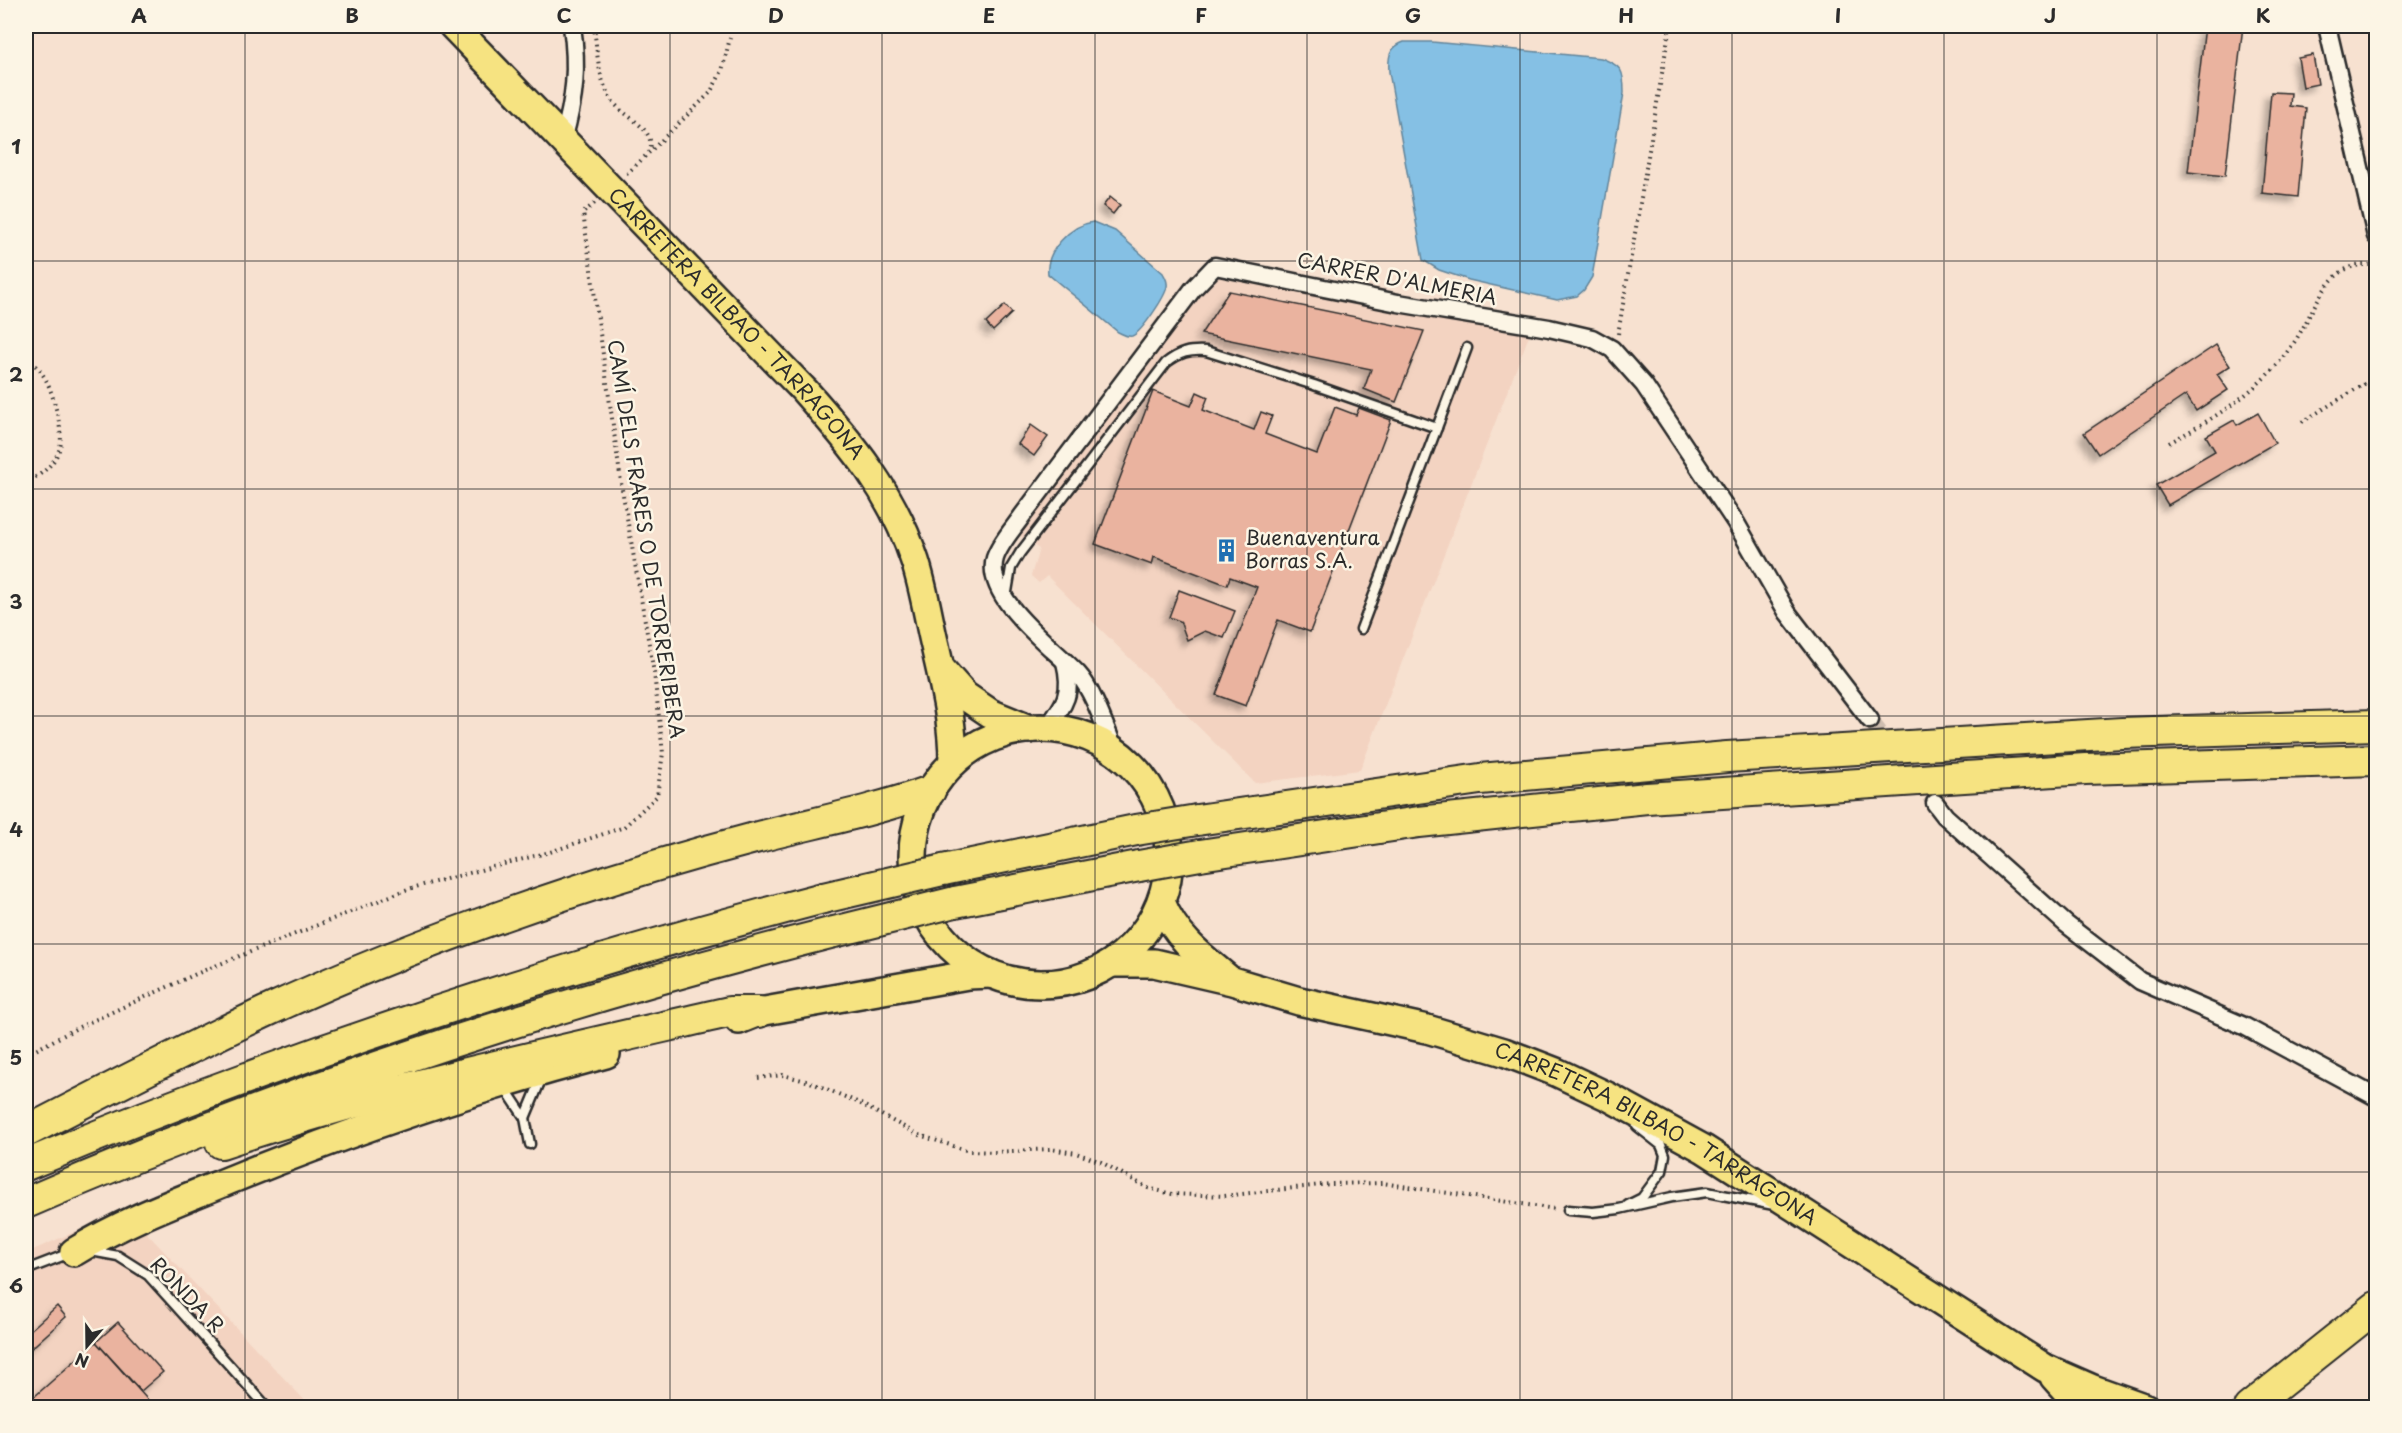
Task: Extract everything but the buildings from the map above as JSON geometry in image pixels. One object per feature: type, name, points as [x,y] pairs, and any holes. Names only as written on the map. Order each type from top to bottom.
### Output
[{"type":"highway","points":[[26,1165],[184,1100],[366,1034],[595,960],[823,898],[943,870],[1136,831],[1480,779],[1727,757],[2098,735],[2376,725]]},
{"type":"highway","points":[[26,1203],[164,1145],[403,1058],[506,1024],[745,954],[956,902],[1139,866],[1419,822],[1647,798],[2085,770],[2376,760]]},
{"type":"highway","points":[[26,1132],[267,1011],[407,951],[578,890],[679,858],[879,808],[930,791]]},
{"type":"highway","points":[[26,1220],[194,1152],[330,1111],[559,1051],[729,1012],[759,1012]]},
{"type":"highway","points":[[2249,1407],[2376,1307]]},
{"type":"main road","name":"CARRETERA BILBAO - TARRAGONA","points":[[453,26],[804,390],[849,442],[876,478],[900,520],[916,563],[953,728],[953,763]]},
{"type":"main road","points":[[941,668],[964,696],[990,713],[1038,729],[1083,736],[1116,753],[1131,765],[1148,787],[1161,811],[1166,829],[1169,866],[1161,902],[1136,943],[1112,963],[1080,978],[1062,982],[1026,983],[992,974],[960,956],[935,929],[919,896],[914,879],[913,843],[919,816],[930,791],[953,763],[969,750],[988,740],[1038,729]]},
{"type":"main road","points":[[1161,902],[1167,917],[1189,947],[1232,981]]},
{"type":"main road","name":"CARRETERA BILBAO - TARRAGONA","points":[[1112,963],[1154,963],[1232,981],[1299,1001],[1427,1029],[1470,1041],[1556,1072],[1609,1097],[1704,1149],[2045,1368]]},
{"type":"main road","points":[[74,1252],[110,1231],[286,1158],[446,1100],[502,1083],[729,1025],[759,1012],[968,975],[992,974]]},
{"type":"main road","points":[[2045,1368],[2082,1407]]},
{"type":"main road","points":[[2045,1368],[2093,1389],[2146,1407]]},
{"type":"street","points":[[563,140],[575,89],[572,26]]},
{"type":"street","points":[[2327,26],[2376,236]]},
{"type":"street","name":"CARRER D'ALMERIA","points":[[1116,753],[1080,676],[1006,601],[993,570],[999,549],[1193,289],[1215,266],[1398,303],[1549,328],[1592,338],[1612,349],[1644,385],[1736,522],[1787,612],[1870,720]]},
{"type":"street","points":[[1038,729],[1068,695],[1070,680],[1065,662]]},
{"type":"street","points":[[1935,803],[1945,816],[2066,924],[2140,981],[2244,1026],[2376,1097]]},
{"type":"lane","points":[[1361,629],[1467,348]]},
{"type":"lane","points":[[1006,601],[1011,568],[1020,553],[1166,363],[1177,354],[1189,350],[1206,351],[1314,385],[1437,428]]},
{"type":"lane","points":[[525,1118],[540,1082],[551,1069]]},
{"type":"lane","points":[[502,1083],[525,1118],[530,1144]]},
{"type":"lane","points":[[1609,1097],[1638,1127],[1661,1145],[1665,1155],[1662,1171],[1642,1198],[1619,1209]]},
{"type":"lane","points":[[1568,1210],[1593,1212],[1619,1209],[1707,1192],[1798,1209]]},
{"type":"lane","name":"RONDA R","points":[[26,1270],[74,1252],[109,1253],[140,1268],[267,1407]]},
{"type":"path","points":[[594,26],[599,64],[607,93],[616,106],[643,129],[650,142],[650,151]]},
{"type":"path","points":[[1612,349],[1623,315],[1631,254],[1670,26]]},
{"type":"path","points":[[611,189],[714,88],[722,71],[730,38]]},
{"type":"path","name":"CAMÍ DELS FRARES O DE TORRERIBERA","points":[[26,1056],[79,1027],[205,970],[408,889],[550,852],[624,827],[657,795],[663,753],[654,673],[621,478],[583,213],[611,189]]},
{"type":"path","points":[[2169,443],[2221,413],[2251,391],[2295,342],[2334,278],[2352,267],[2376,266]]},
{"type":"path","points":[[26,358],[32,362],[48,383],[59,423],[61,446],[45,473],[26,482]]},
{"type":"path","points":[[2302,422],[2376,377]]},
{"type":"path","points":[[758,1078],[783,1075],[810,1082],[856,1102],[919,1135],[969,1151],[1050,1149],[1076,1153],[1101,1162],[1148,1188],[1172,1194],[1224,1196],[1321,1185],[1382,1183],[1462,1194],[1513,1204],[1568,1210]]},
{"type":"shaded area","points":[[1219,277],[1530,333],[1360,770],[1255,783],[1047,576],[1039,583],[1031,576],[1039,549],[1019,535],[1204,289]]},
{"type":"shaded area","points":[[125,1210],[311,1407],[26,1408],[26,1253]]},
{"type":"water","points":[[1404,42],[1432,42],[1601,58],[1618,67],[1622,74],[1624,93],[1592,277],[1577,296],[1557,300],[1469,280],[1439,270],[1423,260],[1389,72],[1390,53]]},
{"type":"water","points":[[1093,222],[1115,231],[1163,273],[1167,281],[1166,291],[1158,305],[1147,321],[1132,336],[1118,332],[1048,274],[1051,257],[1061,240],[1076,228]]},
{"type":"tunnel","points":[[1870,720],[1935,803]]},
{"type":"place","name":"Buenaventura Borras S.A.","points":[[1227,550]]}]
